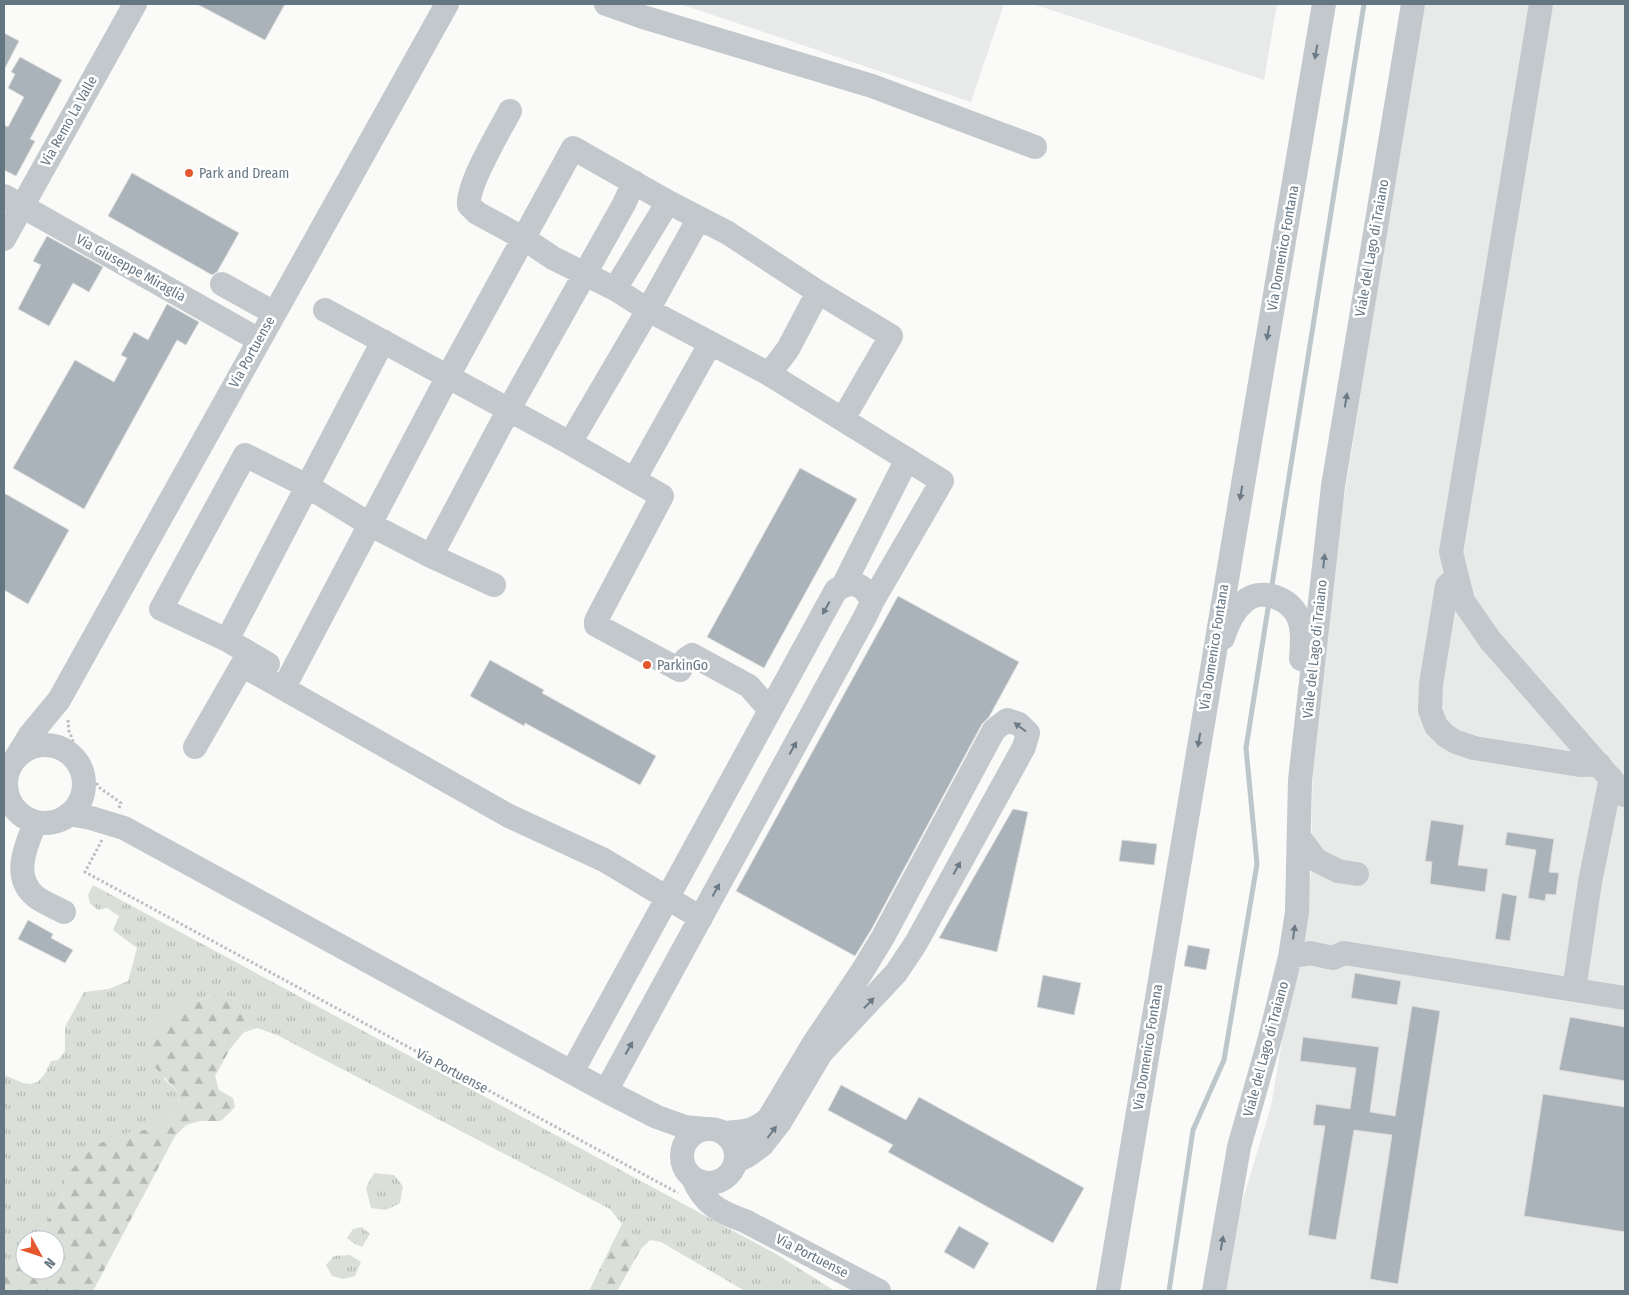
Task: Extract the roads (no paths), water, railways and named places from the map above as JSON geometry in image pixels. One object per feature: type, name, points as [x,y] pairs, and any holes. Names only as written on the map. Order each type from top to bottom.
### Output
[{"type":"street","name":"Via Remo La Valle","points":[[4,239],[13,201],[135,4]]},
{"type":"street","name":"Via Portuense","points":[[59,747],[52,727],[259,340],[447,4]]},
{"type":"street","points":[[606,4],[643,18],[872,86],[1035,147]]},
{"type":"street","name":"Via Domenico Fontana","points":[[1108,1291],[1324,4]]},
{"type":"street","name":"Viale del Lago di Traiano","points":[[1214,1291],[1239,1147],[1270,1038],[1290,958],[1297,912],[1300,780],[1333,486],[1413,4]]},
{"type":"street","points":[[1541,4],[1451,552],[1463,601],[1490,640],[1612,779]]},
{"type":"street","points":[[510,111],[474,181],[468,198],[469,205],[477,213],[523,238],[553,258],[615,289],[648,310],[770,374],[942,481],[872,602],[606,1091]]},
{"type":"street","points":[[290,676],[447,378],[573,148],[668,202],[728,233],[818,292],[891,336],[843,419]]},
{"type":"street","points":[[432,556],[508,411],[624,204],[634,182]]},
{"type":"street","name":"Via Giuseppe Miraglia","points":[[13,201],[259,340]]},
{"type":"street","points":[[615,289],[668,202]]},
{"type":"street","points":[[570,443],[648,310],[699,218]]},
{"type":"street","points":[[222,284],[274,313]]},
{"type":"street","points":[[770,374],[788,350],[818,292]]},
{"type":"street","points":[[325,310],[447,378],[570,443],[662,496],[596,625],[680,670],[686,659],[692,655],[749,686],[770,710]]},
{"type":"street","points":[[227,640],[383,341]]},
{"type":"street","points":[[634,480],[710,344]]},
{"type":"street","points":[[405,741],[227,640],[161,608],[245,455],[307,486],[371,525],[494,585]]},
{"type":"street","points":[[572,1072],[836,590],[844,584],[907,459]]},
{"type":"street","points":[[1456,578],[1447,586],[1431,684],[1430,710],[1436,726],[1446,736],[1456,742],[1474,748],[1580,765],[1612,779]]},
{"type":"street","points":[[844,584],[857,584],[867,591],[872,602]]},
{"type":"street","points":[[1205,705],[1226,628],[1245,600],[1255,596],[1274,598],[1296,613],[1302,633],[1298,713],[1300,780]]},
{"type":"street","points":[[195,747],[242,665],[509,816],[604,860],[701,918]]},
{"type":"street","name":"Via Portuense","points":[[17,756],[30,735],[63,707]]},
{"type":"street","points":[[1007,720],[1019,724],[1028,733],[1024,746],[916,943],[896,973],[820,1053],[780,1122],[762,1145],[713,1182],[688,1187],[682,1154],[684,1146],[696,1132],[714,1131],[742,1132],[760,1126],[769,1118],[814,1043],[863,970],[883,936],[994,730],[1007,720]]},
{"type":"street","points":[[20,820],[50,822],[60,820],[76,807],[82,796],[84,785],[82,773],[77,762],[69,753],[59,747],[48,745],[36,746],[26,750],[17,756],[8,770],[5,788],[20,820],[25,849],[22,865],[25,884],[35,896],[64,912]]},
{"type":"street","points":[[1574,990],[1590,882],[1612,779]]},
{"type":"street","points":[[84,785],[115,824]]},
{"type":"street","points":[[69,814],[115,824],[657,1117],[685,1127],[714,1131],[729,1138],[736,1154],[730,1169]]},
{"type":"street","points":[[1299,837],[1316,860],[1338,871],[1357,874]]},
{"type":"street","points":[[1290,958],[1310,953],[1333,958],[1344,953],[1625,998]]},
{"type":"street","points":[[657,1117],[675,1134],[684,1146]]},
{"type":"street","name":"Via Portuense","points":[[730,1169],[728,1195],[732,1204],[745,1221]]},
{"type":"street","name":"Via Portuense","points":[[688,1187],[698,1191],[707,1201],[722,1212],[745,1221],[880,1291]]},
{"type":"waterway","points":[[1271,591],[1364,4]]},
{"type":"waterway","points":[[1169,1291],[1193,1130],[1224,1060],[1257,864],[1246,748],[1269,602]]},
{"type":"place","name":"Park and Dream","points":[[189,173]]},
{"type":"place","name":"ParkinGo","points":[[647,665]]}]
